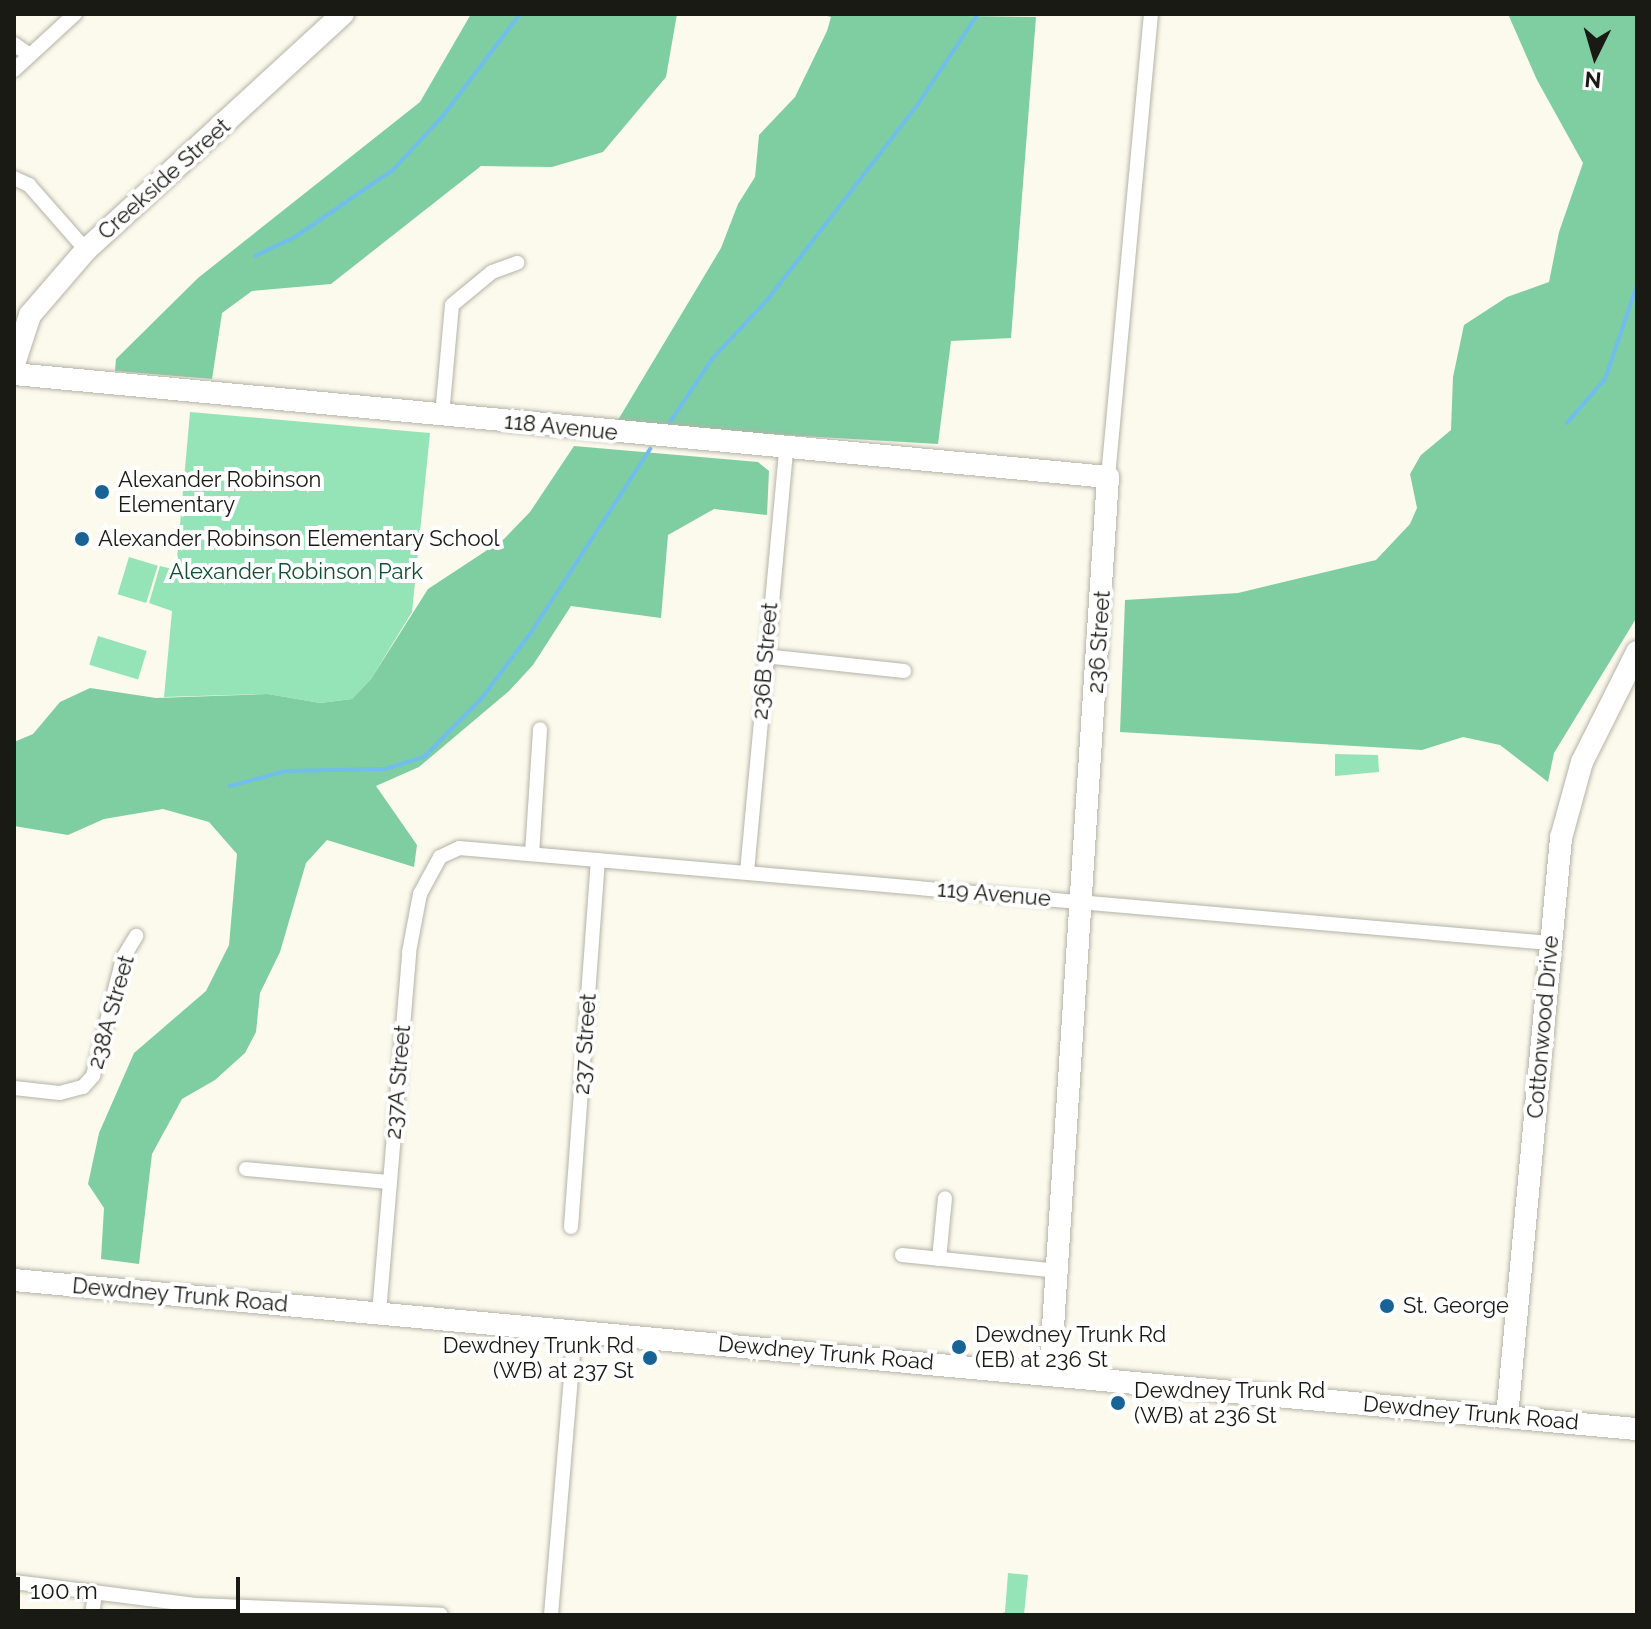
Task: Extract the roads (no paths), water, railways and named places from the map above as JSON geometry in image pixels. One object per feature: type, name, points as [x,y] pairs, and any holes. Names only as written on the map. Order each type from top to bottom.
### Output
[{"type":"street","points":[[14,70],[75,14]]},
{"type":"street","name":"Creekside Street","points":[[14,364],[30,315],[86,250],[343,14]]},
{"type":"street","name":"236 Street","points":[[1050,1374],[1083,902],[1108,477],[1151,14]]},
{"type":"street","points":[[14,44],[30,55]]},
{"type":"street","points":[[14,178],[29,185],[86,250]]},
{"type":"street","points":[[442,415],[452,305],[492,272],[517,263]]},
{"type":"street","name":"118 Avenue","points":[[14,374],[786,450],[1108,477]]},
{"type":"street","name":"236B Street","points":[[747,872],[764,656],[786,450]]},
{"type":"street","name":"Cottonwood Drive","points":[[1507,1417],[1561,838],[1574,785],[1596,729],[1637,652]]},
{"type":"street","points":[[764,656],[904,671]]},
{"type":"street","points":[[532,854],[540,729]]},
{"type":"street","name":"119 Avenue","points":[[440,857],[459,848],[1550,943]]},
{"type":"street","name":"237A Street","points":[[379,1313],[409,952],[420,894],[440,857]]},
{"type":"street","name":"237 Street","points":[[571,1227],[598,860]]},
{"type":"street","name":"238A Street","points":[[14,1088],[60,1093],[83,1087],[93,1076],[123,958],[136,936]]},
{"type":"street","points":[[246,1169],[389,1182]]},
{"type":"street","points":[[939,1259],[945,1198]]},
{"type":"street","points":[[902,1255],[1059,1271]]},
{"type":"street","name":"Dewdney Trunk Road","points":[[14,1280],[1637,1429]]},
{"type":"street","points":[[551,1615],[575,1330]]},
{"type":"street","points":[[14,1582],[267,1612],[441,1615]]},
{"type":"street","points":[[92,1615],[95,1593]]},
{"type":"waterway","points":[[255,256],[295,237],[393,170],[443,116],[520,14]]},
{"type":"waterway","points":[[668,425],[712,359],[768,299],[918,104],[978,14]]},
{"type":"waterway","points":[[1567,423],[1605,379],[1637,285]]},
{"type":"waterway","points":[[230,786],[286,771],[385,769],[424,757],[481,699],[530,634],[650,449]]},
{"type":"place","name":"Alexander Robinson Elementary","points":[[102,492]]},
{"type":"place","name":"Alexander Robinson Elementary School","points":[[82,539]]},
{"type":"place","name":"St. George","points":[[1387,1306]]},
{"type":"place","name":"Dewdney Trunk Rd (EB) at 236 St","points":[[959,1347]]},
{"type":"place","name":"Dewdney Trunk Rd (WB) at 237 St","points":[[650,1358]]},
{"type":"place","name":"Dewdney Trunk Rd (WB) at 236 St","points":[[1118,1403]]},
{"type":"park label","name":"Alexander Robinson Park","points":[[296,572]]}]
